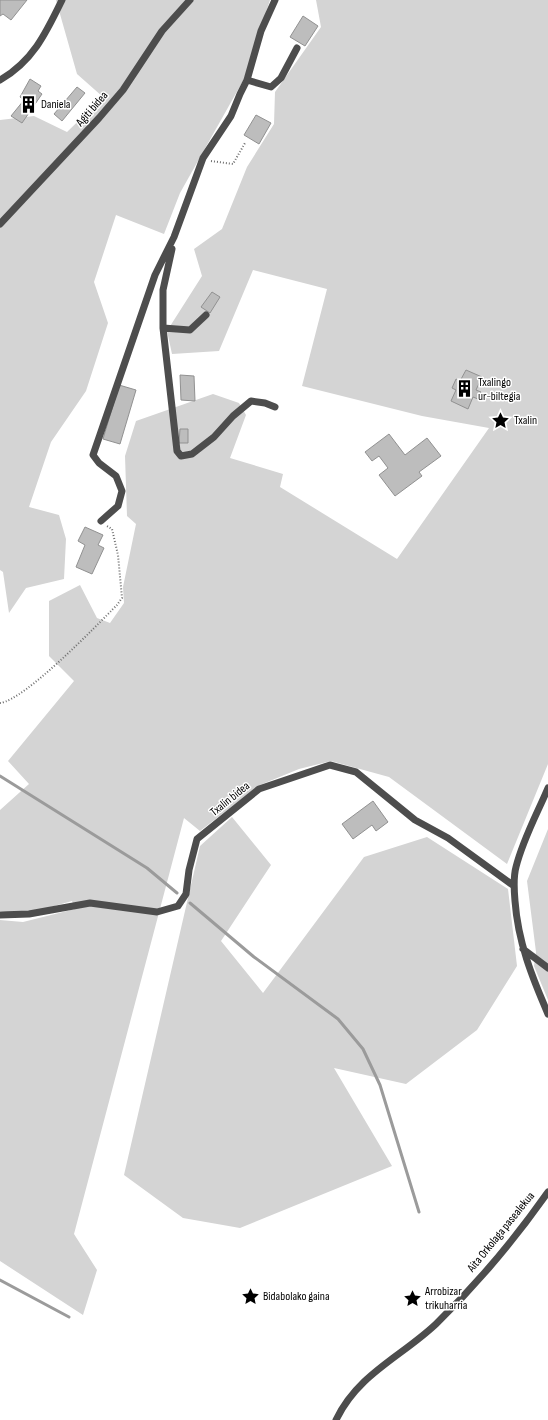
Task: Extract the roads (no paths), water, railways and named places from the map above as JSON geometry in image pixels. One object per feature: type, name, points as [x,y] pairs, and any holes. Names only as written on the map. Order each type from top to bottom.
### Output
[{"type":"street","points":[[0,80],[26,60],[44,38],[62,0]]},
{"type":"street","name":"Agiti bidea","points":[[0,224],[123,90],[162,31],[190,0]]},
{"type":"street","points":[[102,521],[118,506],[122,491],[116,476],[99,463],[93,455],[155,275],[174,237],[202,158],[231,116],[240,94],[248,80],[261,31],[275,0]]},
{"type":"street","points":[[248,80],[271,87],[281,78],[298,48]]},
{"type":"street","points":[[174,237],[163,290],[163,328],[177,450],[182,456],[192,454],[214,437],[233,416],[251,401],[265,403],[275,407]]},
{"type":"street","points":[[163,328],[190,330],[206,315]]},
{"type":"street","name":"Txalin bidea","points":[[0,915],[29,914],[90,903],[157,912],[178,906],[186,894],[189,870],[197,839],[259,789],[330,765],[356,772],[415,820],[448,838],[514,886]]},
{"type":"street","points":[[548,788],[521,851],[516,869],[514,886],[517,921],[522,949],[531,976],[548,1014]]},
{"type":"street","points":[[522,949],[548,968]]},
{"type":"street","name":"Aita Orkolaga pasealekua","points":[[336,1420],[347,1400],[358,1386],[372,1373],[416,1342],[482,1274],[510,1243],[548,1192]]},
{"type":"waterway","points":[[0,776],[147,868],[177,893]]},
{"type":"waterway","points":[[190,903],[254,957],[338,1019],[363,1049],[380,1085],[419,1212]]},
{"type":"waterway","points":[[0,1280],[69,1317]]},
{"type":"place","name":"Daniela","points":[[28,104]]},
{"type":"place","name":"Txalingo ur-biltegia","points":[[465,389]]},
{"type":"place","name":"Txalin","points":[[501,420]]},
{"type":"place","name":"Bidabolako gaina","points":[[250,1296]]},
{"type":"place","name":"Arrobizar trikuharria","points":[[412,1298]]}]
